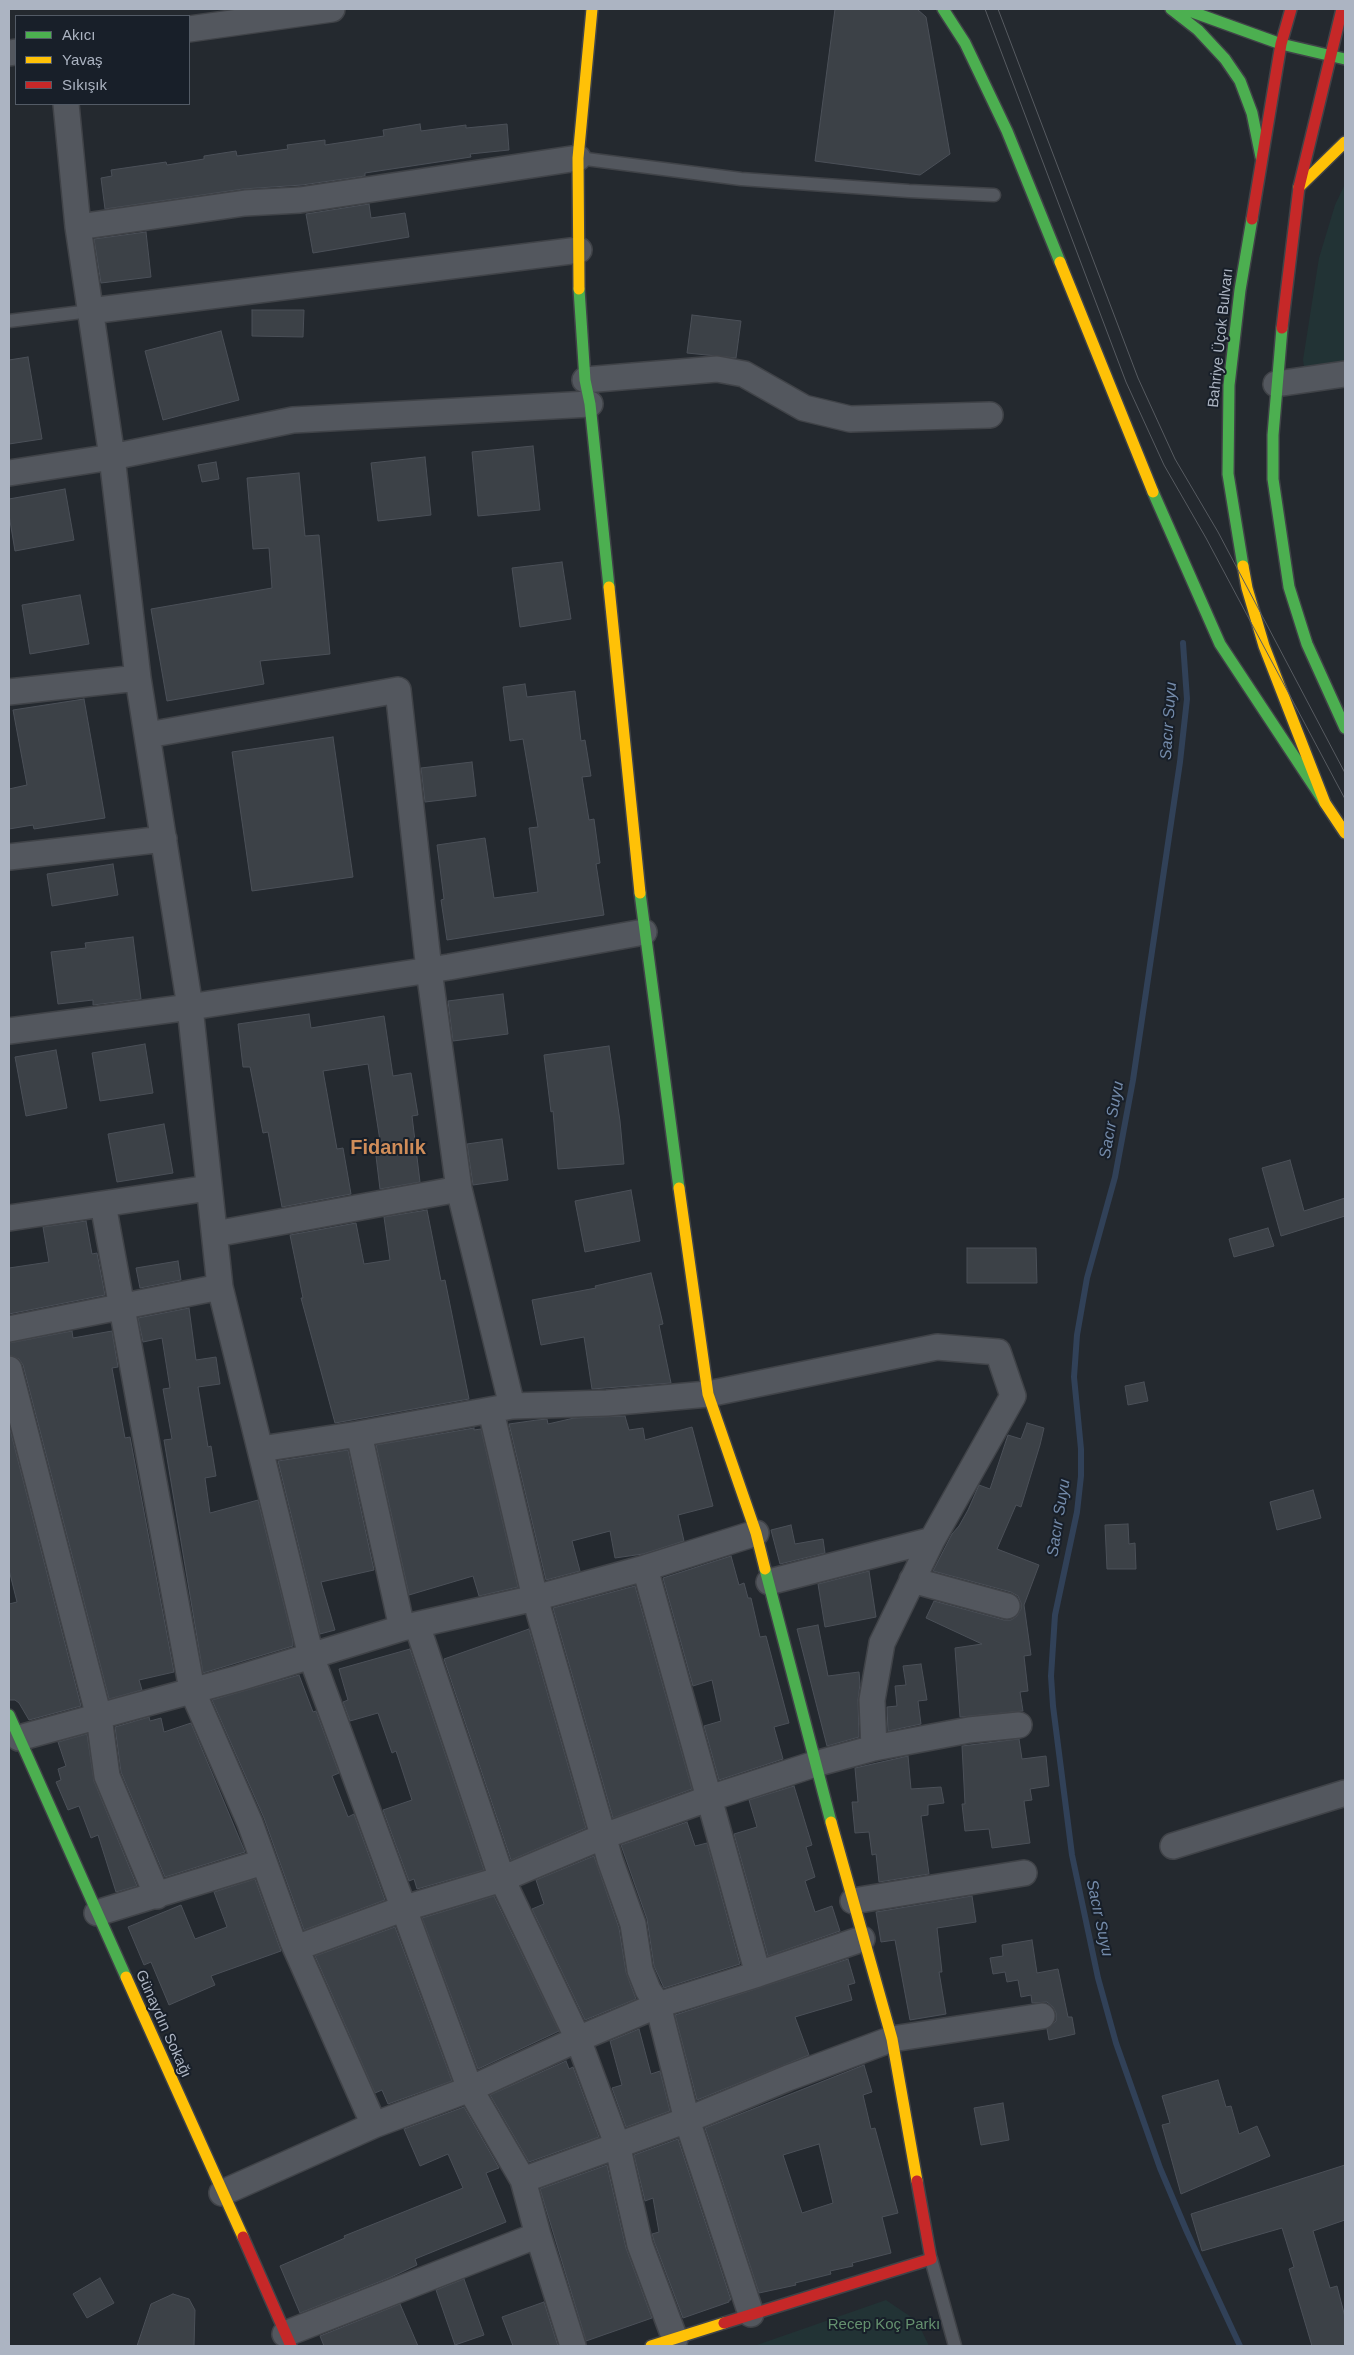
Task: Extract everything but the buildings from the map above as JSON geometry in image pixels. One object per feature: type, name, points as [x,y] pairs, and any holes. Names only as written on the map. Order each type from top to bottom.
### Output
[{"type":"street","points":[[190,29],[332,9]]},
{"type":"street","points":[[592,9],[578,158],[579,250],[587,392],[644,932],[708,1394],[756,1532],[814,1764],[892,2040],[931,2259],[651,2346]]},
{"type":"street","points":[[943,9],[965,44],[1007,131],[1156,500],[1220,644],[1325,803]]},
{"type":"street","points":[[1171,9],[1198,30],[1226,60],[1240,81],[1252,113],[1261,157]]},
{"type":"street","points":[[1184,9],[1281,44],[1345,60]]},
{"type":"street","name":"Bahriye Üçok Bulvarı","points":[[1290,9],[1281,44],[1240,290],[1229,385],[1228,474],[1247,588],[1264,646],[1325,803],[1345,833]]},
{"type":"street","points":[[1342,9],[1299,187],[1284,298],[1272,435],[1273,479],[1289,587],[1307,644],[1345,728]]},
{"type":"street","points":[[66,105],[78,227],[112,457],[138,678],[190,1007],[220,1287],[311,1656],[402,1909],[470,2089],[523,2180],[573,2346]]},
{"type":"street","points":[[1299,187],[1345,142]]},
{"type":"street","points":[[78,227],[245,203],[300,200],[578,158]]},
{"type":"street","points":[[90,311],[579,250]]},
{"type":"street","points":[[9,473],[112,457],[293,420],[587,392],[717,369],[744,374],[804,408],[850,419],[990,415]]},
{"type":"street","points":[[1276,384],[1345,374]]},
{"type":"street","points":[[9,692],[138,678]]},
{"type":"street","points":[[148,735],[398,690],[429,970],[459,1189],[502,1409],[535,1598],[604,1836],[633,1924],[640,1970],[648,1990],[658,2005],[687,2120],[752,2314]]},
{"type":"street","points":[[9,856],[164,838]]},
{"type":"street","points":[[9,1031],[190,1007],[429,970],[644,932]]},
{"type":"street","points":[[9,1218],[209,1188]]},
{"type":"street","points":[[215,1234],[459,1189]]},
{"type":"street","points":[[103,1204],[192,1690],[250,1823],[296,1948],[374,2125]]},
{"type":"street","points":[[9,1329],[220,1287]]},
{"type":"street","points":[[261,1449],[502,1409],[607,1403],[708,1394],[937,1347],[998,1352],[1012,1396],[932,1540],[882,1643],[872,1700],[874,1748]]},
{"type":"street","points":[[9,1369],[99,1717],[107,1776],[157,1896]]},
{"type":"street","points":[[359,1434],[410,1626],[502,1879],[578,2038],[617,2144],[640,2245],[675,2339]]},
{"type":"street","points":[[19,1738],[239,1678],[410,1626],[535,1598],[645,1568],[756,1532]]},
{"type":"street","points":[[769,1582],[932,1540]]},
{"type":"street","points":[[645,1568],[758,1974]]},
{"type":"street","points":[[912,1580],[1007,1606]]},
{"type":"street","name":"Günaydın Sokağı","points":[[9,1715],[288,2340]]},
{"type":"street","points":[[296,1948],[402,1909],[502,1879],[604,1836],[710,1798],[814,1764],[874,1748],[968,1730],[1019,1725]]},
{"type":"street","points":[[1173,1846],[1345,1793]]},
{"type":"street","points":[[97,1913],[263,1862]]},
{"type":"street","points":[[853,1901],[1024,1873]]},
{"type":"street","points":[[222,2193],[374,2125],[470,2089],[578,2038],[658,2005],[862,1939]]},
{"type":"street","points":[[523,2180],[617,2144],[687,2120],[788,2078],[892,2040],[1042,2016]]},
{"type":"street","points":[[288,2340],[538,2234]]},
{"type":"lane","points":[[578,158],[740,179],[994,195]]},
{"type":"lane","points":[[9,322],[90,311]]},
{"type":"lane","points":[[931,2259],[955,2346]]},
{"type":"green space","points":[[1345,184],[1345,371],[1306,381],[1303,360],[1319,258],[1335,205]]},
{"type":"green space","name":"Recep Koç Parkı","points":[[886,2300],[917,2321],[929,2346],[754,2346]]},
{"type":"waterway","name":"Sacır Suyu","points":[[1183,643],[1187,699],[1180,762],[1133,1080],[1115,1177],[1087,1278],[1077,1335],[1074,1377],[1081,1449],[1081,1476],[1077,1512],[1055,1615],[1051,1676],[1053,1706],[1072,1855],[1098,1978],[1116,2043],[1160,2168],[1187,2232],[1240,2346]]},
{"type":"tram line","points":[[985,9],[1126,382],[1164,465],[1206,538],[1345,799]]},
{"type":"tram line","points":[[998,9],[1138,378],[1175,459],[1218,532],[1345,773]]},
{"type":"traffic: fast","points":[[943,9],[965,43],[1007,131],[1060,262]]},
{"type":"traffic: fast","points":[[1171,9],[1198,30],[1225,59],[1240,81],[1252,113],[1261,157]]},
{"type":"traffic: fast","points":[[1184,9],[1281,44],[1345,59]]},
{"type":"traffic: fast","points":[[1243,566],[1228,474],[1229,385],[1240,290],[1252,219]]},
{"type":"traffic: fast","points":[[579,289],[585,380],[590,404],[609,587]]},
{"type":"traffic: fast","points":[[1282,328],[1273,435],[1273,479],[1289,587],[1307,644],[1345,728]]},
{"type":"traffic: fast","points":[[1153,492],[1220,644],[1325,803]]},
{"type":"traffic: fast","points":[[640,893],[679,1188]]},
{"type":"traffic: fast","points":[[765,1569],[831,1822]]},
{"type":"traffic: fast","points":[[9,1715],[126,1977]]},
{"type":"traffic: slow","points":[[579,289],[578,158],[592,9]]},
{"type":"traffic: slow","points":[[1299,187],[1345,142]]},
{"type":"traffic: slow","points":[[1060,262],[1153,492]]},
{"type":"traffic: slow","points":[[1243,566],[1247,588],[1264,646],[1325,803],[1345,833]]},
{"type":"traffic: slow","points":[[609,587],[640,893]]},
{"type":"traffic: slow","points":[[679,1188],[708,1394],[756,1533],[765,1569]]},
{"type":"traffic: slow","points":[[831,1822],[892,2039],[917,2181]]},
{"type":"traffic: slow","points":[[126,1977],[243,2237]]},
{"type":"traffic: slow","points":[[651,2346],[724,2323]]},
{"type":"traffic: jam","points":[[1252,219],[1281,44],[1291,9]]},
{"type":"traffic: jam","points":[[1282,328],[1299,187],[1342,9]]},
{"type":"traffic: jam","points":[[724,2323],[931,2259],[917,2181]]},
{"type":"traffic: jam","points":[[243,2237],[291,2346]]},
{"type":"district","name":"Fidanlık","points":[[388,1148]]}]
